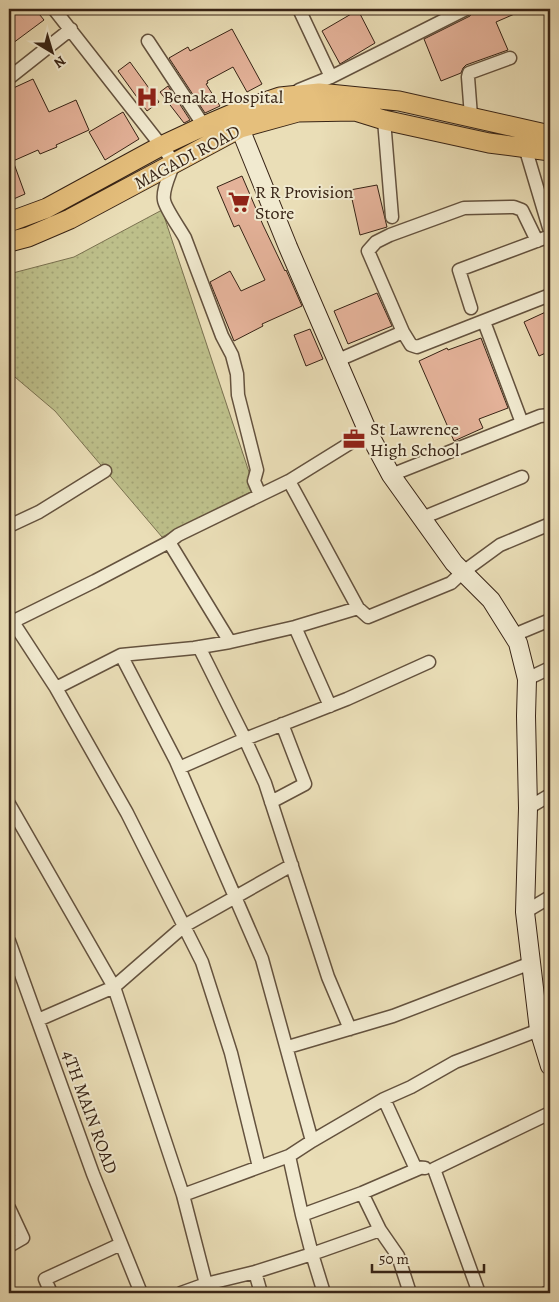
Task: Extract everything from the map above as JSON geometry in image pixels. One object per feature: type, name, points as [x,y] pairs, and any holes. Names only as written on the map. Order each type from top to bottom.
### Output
[{"type":"main road","name":"MAGADI ROAD","points":[[9,242],[28,237],[70,219],[174,162],[237,120],[280,97],[319,93],[399,101],[550,134]]},
{"type":"main road","name":"MAGADI ROAD","points":[[9,222],[47,208],[161,146],[204,126],[237,120],[298,112],[355,111],[384,120],[490,143],[550,150]]},
{"type":"street","points":[[54,9],[174,162],[163,199],[185,238],[222,336],[232,355],[237,374],[238,395],[257,470],[254,481],[260,495]]},
{"type":"street","points":[[299,9],[331,77]]},
{"type":"street","points":[[280,97],[331,77],[441,14],[466,9]]},
{"type":"street","points":[[9,78],[71,30]]},
{"type":"street","points":[[148,41],[204,126]]},
{"type":"street","points":[[471,116],[469,73],[510,58]]},
{"type":"street","points":[[237,120],[336,361],[368,432],[391,475],[454,563],[491,600],[518,643],[527,679],[528,808],[525,912],[539,1030],[550,1059],[550,1066]]},
{"type":"street","points":[[384,120],[392,217]]},
{"type":"street","points":[[525,147],[550,231]]},
{"type":"street","points":[[537,241],[522,210],[514,207],[464,208],[390,235],[376,242],[368,251],[403,332],[411,345],[417,347],[550,295]]},
{"type":"street","points":[[471,308],[459,270],[550,236]]},
{"type":"street","points":[[486,327],[522,423]]},
{"type":"street","points":[[336,361],[403,332]]},
{"type":"street","points":[[391,475],[540,416],[549,415],[550,417]]},
{"type":"street","points":[[259,1167],[231,1053],[202,962],[127,813],[56,688],[10,619],[95,581],[178,535],[289,481],[368,432]]},
{"type":"street","points":[[9,526],[39,512],[105,471]]},
{"type":"street","points":[[422,518],[522,477]]},
{"type":"street","points":[[289,481],[358,608],[368,617],[451,583],[500,545],[550,524]]},
{"type":"street","points":[[168,542],[230,642]]},
{"type":"street","points":[[56,688],[121,655],[199,648],[230,642],[295,627],[358,608]]},
{"type":"street","points":[[514,635],[550,620]]},
{"type":"street","points":[[295,627],[330,706]]},
{"type":"street","points":[[199,648],[265,783],[328,977],[350,1029]]},
{"type":"street","points":[[121,655],[179,768],[262,958],[288,1047],[312,1141]]},
{"type":"street","points":[[179,768],[245,739],[330,706],[429,662]]},
{"type":"street","points":[[527,679],[550,668]]},
{"type":"street","points":[[271,802],[305,784],[282,724]]},
{"type":"street","points":[[528,808],[550,795]]},
{"type":"street","points":[[9,804],[114,987],[183,1195],[206,1284]]},
{"type":"street","points":[[38,1020],[114,987],[184,926],[292,865]]},
{"type":"street","points":[[525,912],[550,897]]},
{"type":"street","name":"4TH MAIN ROAD","points":[[9,941],[93,1174],[141,1293]]},
{"type":"street","points":[[288,1047],[393,1016],[531,963]]},
{"type":"street","points":[[183,1195],[289,1156],[384,1099],[411,1087],[455,1062],[539,1030]]},
{"type":"street","points":[[384,1099],[416,1167],[420,1168],[434,1169],[550,1113]]},
{"type":"street","points":[[289,1156],[302,1215],[324,1293]]},
{"type":"street","points":[[302,1215],[362,1193],[420,1168]]},
{"type":"street","points":[[434,1169],[479,1293]]},
{"type":"street","points":[[362,1193],[380,1230],[398,1256],[410,1293]]},
{"type":"street","points":[[9,1208],[23,1238],[9,1246]]},
{"type":"street","points":[[181,1293],[312,1254],[380,1230]]},
{"type":"street","points":[[51,1293],[45,1279],[121,1244]]},
{"type":"street","points":[[255,1272],[261,1293]]},
{"type":"street","points":[[546,1293],[550,1292]]},
{"type":"green space","points":[[162,210],[255,490],[162,537],[55,411],[9,372],[9,274],[74,257]]},
{"type":"building","points":[[9,9],[35,9],[44,20],[9,46]]},
{"type":"building","points":[[474,9],[526,9],[496,22],[508,50],[466,65],[461,73],[441,81],[424,39],[470,16]]},
{"type":"building","points":[[358,10],[375,43],[340,64],[322,31]]},
{"type":"building","points":[[232,29],[262,84],[247,92],[233,67],[207,81],[208,83],[206,84],[220,106],[205,113],[169,58],[188,47],[190,51]]},
{"type":"building","points":[[130,62],[159,102],[147,111],[118,71]]},
{"type":"building","points":[[33,79],[49,112],[76,100],[89,130],[40,154],[38,150],[13,161],[25,194],[9,201],[9,90]]},
{"type":"building","points":[[168,86],[190,120],[184,123],[160,92]]},
{"type":"building","points":[[123,112],[139,139],[105,160],[89,132]]},
{"type":"building","points":[[242,176],[302,306],[262,324],[263,326],[234,341],[210,282],[230,271],[241,291],[265,280],[239,225],[234,227],[217,187]]},
{"type":"building","points":[[377,185],[387,227],[360,235],[350,190]]},
{"type":"building","points":[[377,293],[392,326],[348,344],[334,311]]},
{"type":"building","points":[[550,310],[550,351],[539,356],[524,322]]},
{"type":"building","points":[[310,329],[323,359],[306,366],[294,335]]},
{"type":"building","points":[[481,338],[508,408],[479,419],[483,428],[454,441],[419,361],[447,348],[448,350]]},
{"type":"place","name":"Benaka Hospital","points":[[147,97]]},
{"type":"place","name":"R R Provision Store","points":[[239,202]]},
{"type":"place","name":"St Lawrence High School","points":[[354,439]]}]
